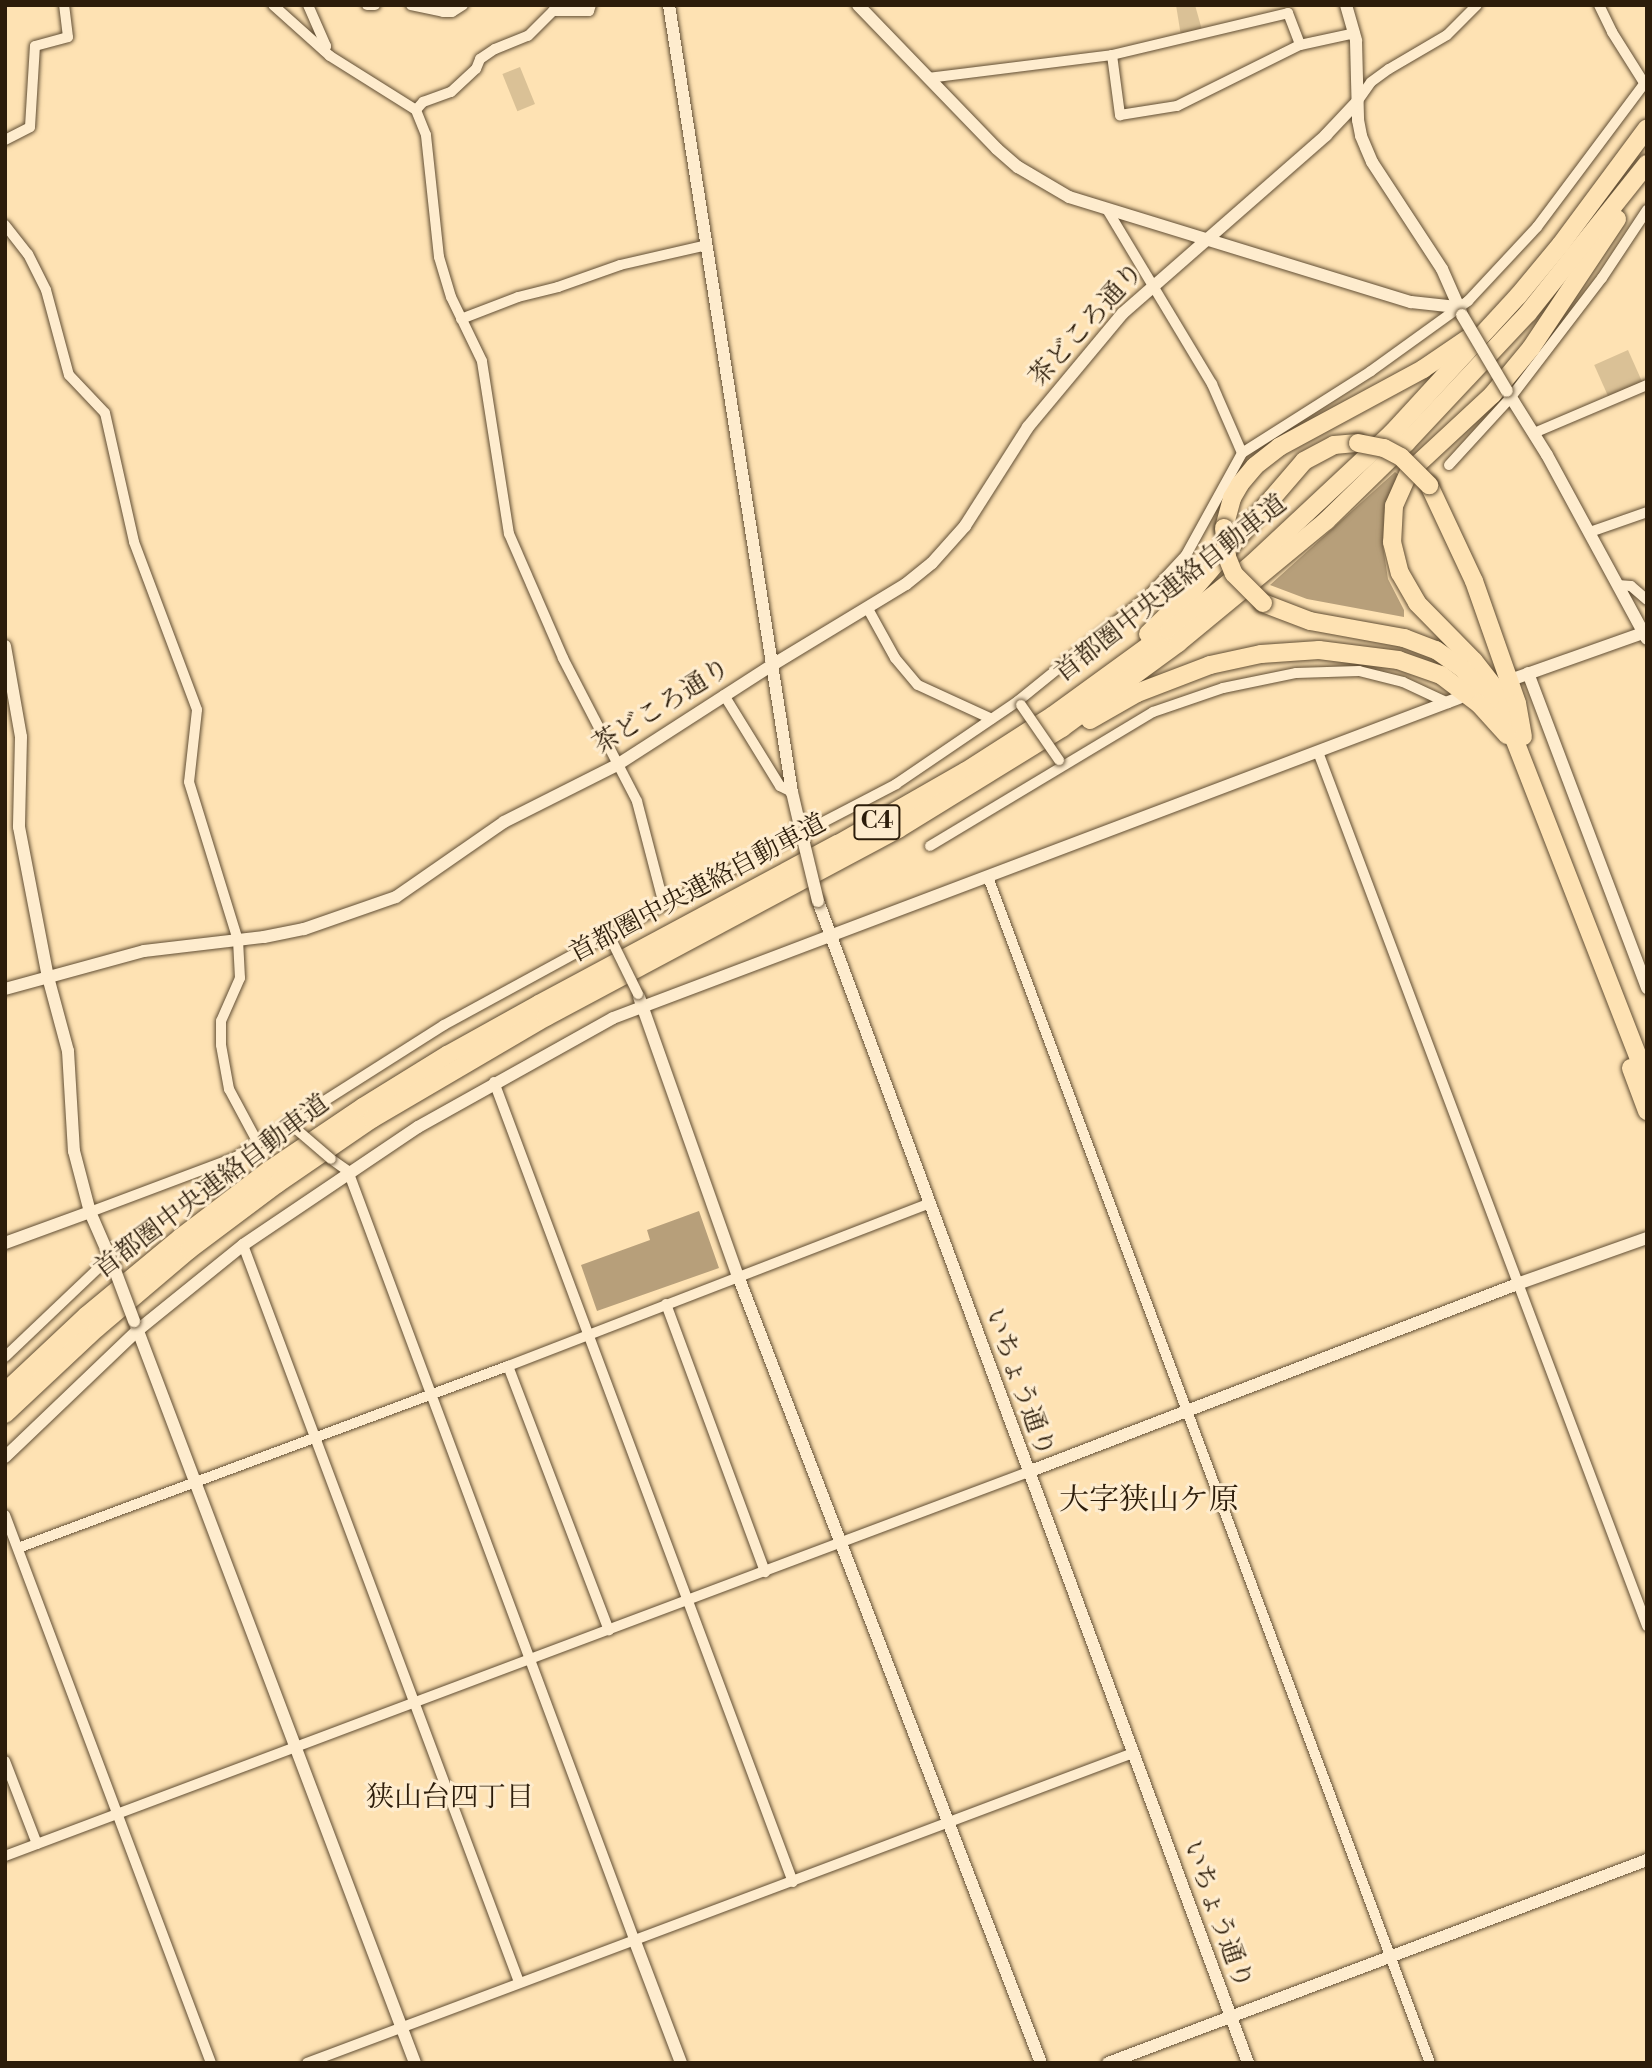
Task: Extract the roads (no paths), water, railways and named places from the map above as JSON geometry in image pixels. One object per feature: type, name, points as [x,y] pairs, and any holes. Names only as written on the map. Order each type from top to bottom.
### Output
[{"type":"highway","name":"首都圏中央連絡自動車道","points":[[5,1392],[86,1316],[180,1238],[268,1171],[363,1107],[516,1016],[838,844],[966,771],[1097,684],[1253,563],[1392,433],[1518,296],[1561,244],[1647,128]]},
{"type":"highway","name":"首都圏中央連絡自動車道","points":[[5,1414],[97,1328],[189,1250],[277,1184],[372,1119],[546,1017],[949,799],[1062,728],[1168,651],[1326,521],[1478,369],[1560,274],[1647,164]]},
{"type":"highway","points":[[1647,173],[1531,348],[1492,395],[1409,472],[1394,506],[1392,542],[1400,573],[1417,603],[1474,661],[1494,687],[1647,1080]]},
{"type":"highway","points":[[1518,296],[1454,351],[1279,447],[1255,467],[1232,498],[1224,528],[1227,557],[1234,574],[1263,603],[1310,621],[1395,635],[1436,650],[1462,668],[1492,702],[1507,735],[1647,1111]]},
{"type":"highway","points":[[966,771],[1099,677],[1154,629],[1210,571],[1304,461],[1334,446],[1358,443],[1384,448],[1401,457],[1429,485],[1456,539],[1501,654],[1517,703],[1532,782]]},
{"type":"highway","points":[[949,799],[1138,693],[1210,665],[1261,654],[1349,652],[1418,666],[1460,688],[1507,735]]},
{"type":"street","points":[[5,140],[30,127],[35,46],[68,37],[64,5]]},
{"type":"street","points":[[273,5],[324,51],[416,110],[430,152],[439,257],[461,319],[482,361],[509,534],[563,658],[637,801],[664,905]]},
{"type":"street","points":[[308,5],[326,46],[324,51]]},
{"type":"street","points":[[367,5],[375,5]]},
{"type":"street","points":[[411,5],[452,12],[463,5]]},
{"type":"street","points":[[416,110],[423,102],[451,92],[475,69],[480,59],[495,49],[528,36],[553,11],[589,11],[591,5]]},
{"type":"street","name":"いちょう通り","points":[[669,5],[792,792],[818,901],[1248,2063]]},
{"type":"street","points":[[858,5],[1018,167],[1069,197],[1411,302],[1460,311]]},
{"type":"street","points":[[1346,5],[1355,33],[1357,102],[1362,136],[1372,162],[1442,270],[1460,311],[1534,433],[1645,636],[1522,675],[1647,988]]},
{"type":"street","points":[[1357,102],[1380,75],[1447,35],[1478,5]]},
{"type":"street","points":[[5,1243],[236,1157],[444,1025],[608,933],[802,835],[896,784],[1020,703],[1149,595],[1185,555],[1242,453],[1460,311],[1537,227],[1646,83],[1599,5]]},
{"type":"street","points":[[928,78],[1112,55],[1288,13],[1300,45]]},
{"type":"street","points":[[1112,55],[1121,115],[1177,106],[1300,45],[1355,33]]},
{"type":"street","name":"茶どころ通り","points":[[5,989],[144,951],[304,929],[396,897],[504,822],[617,765],[724,695],[906,584],[932,563],[965,526],[1047,402],[1123,313],[1152,284],[1326,135],[1357,102]]},
{"type":"street","points":[[1449,465],[1602,278],[1647,210]]},
{"type":"street","points":[[1108,211],[1212,384],[1242,453]]},
{"type":"street","points":[[5,225],[28,255],[46,290],[69,375],[105,413],[134,542],[197,710],[189,782],[238,940],[240,978],[221,1021],[221,1045],[229,1089],[258,1143]]},
{"type":"street","points":[[461,319],[518,297],[558,287],[620,265],[707,245]]},
{"type":"street","points":[[1534,433],[1647,385]]},
{"type":"street","points":[[1590,532],[1647,512]]},
{"type":"street","points":[[1618,586],[1631,586],[1647,600]]},
{"type":"street","points":[[868,608],[895,658],[918,685],[992,719]]},
{"type":"street","points":[[5,646],[21,737],[23,772],[19,827],[48,977],[68,1051],[74,1150],[90,1212],[136,1326],[415,2063]]},
{"type":"street","points":[[930,846],[1000,807],[1061,763],[1153,712],[1223,688],[1296,673],[1359,671],[1403,682],[1454,701]]},
{"type":"street","points":[[724,695],[780,786],[792,792]]},
{"type":"street","points":[[5,1457],[136,1326],[243,1245],[348,1171],[494,1082],[640,999],[988,877],[1454,701]]},
{"type":"street","points":[[1020,703],[1061,763]]},
{"type":"street","points":[[1318,752],[1647,1626]]},
{"type":"street","points":[[988,877],[1430,2063]]},
{"type":"street","points":[[608,933],[640,999],[738,1276],[840,1544],[951,1822],[1041,2063]]},
{"type":"street","points":[[494,1082],[793,1882]]},
{"type":"street","points":[[289,1123],[348,1171],[429,1395],[681,2063]]},
{"type":"street","points":[[18,1548],[508,1366],[928,1204]]},
{"type":"street","points":[[5,1856],[840,1544],[1520,1283],[1647,1238]]},
{"type":"street","points":[[243,1245],[519,1982]]},
{"type":"street","points":[[5,1357],[111,1262]]},
{"type":"street","points":[[666,1304],[765,1572]]},
{"type":"street","points":[[508,1366],[609,1630]]},
{"type":"street","points":[[5,1515],[211,2063]]},
{"type":"street","points":[[307,2063],[400,2025],[793,1882],[1133,1753]]},
{"type":"street","points":[[5,1761],[37,1844]]},
{"type":"street","points":[[1108,2063],[1647,1860]]},
{"type":"district","name":"大字狭山ケ原","points":[[1149,1500]]},
{"type":"district","name":"狭山台四丁目","points":[[450,1798]]}]
